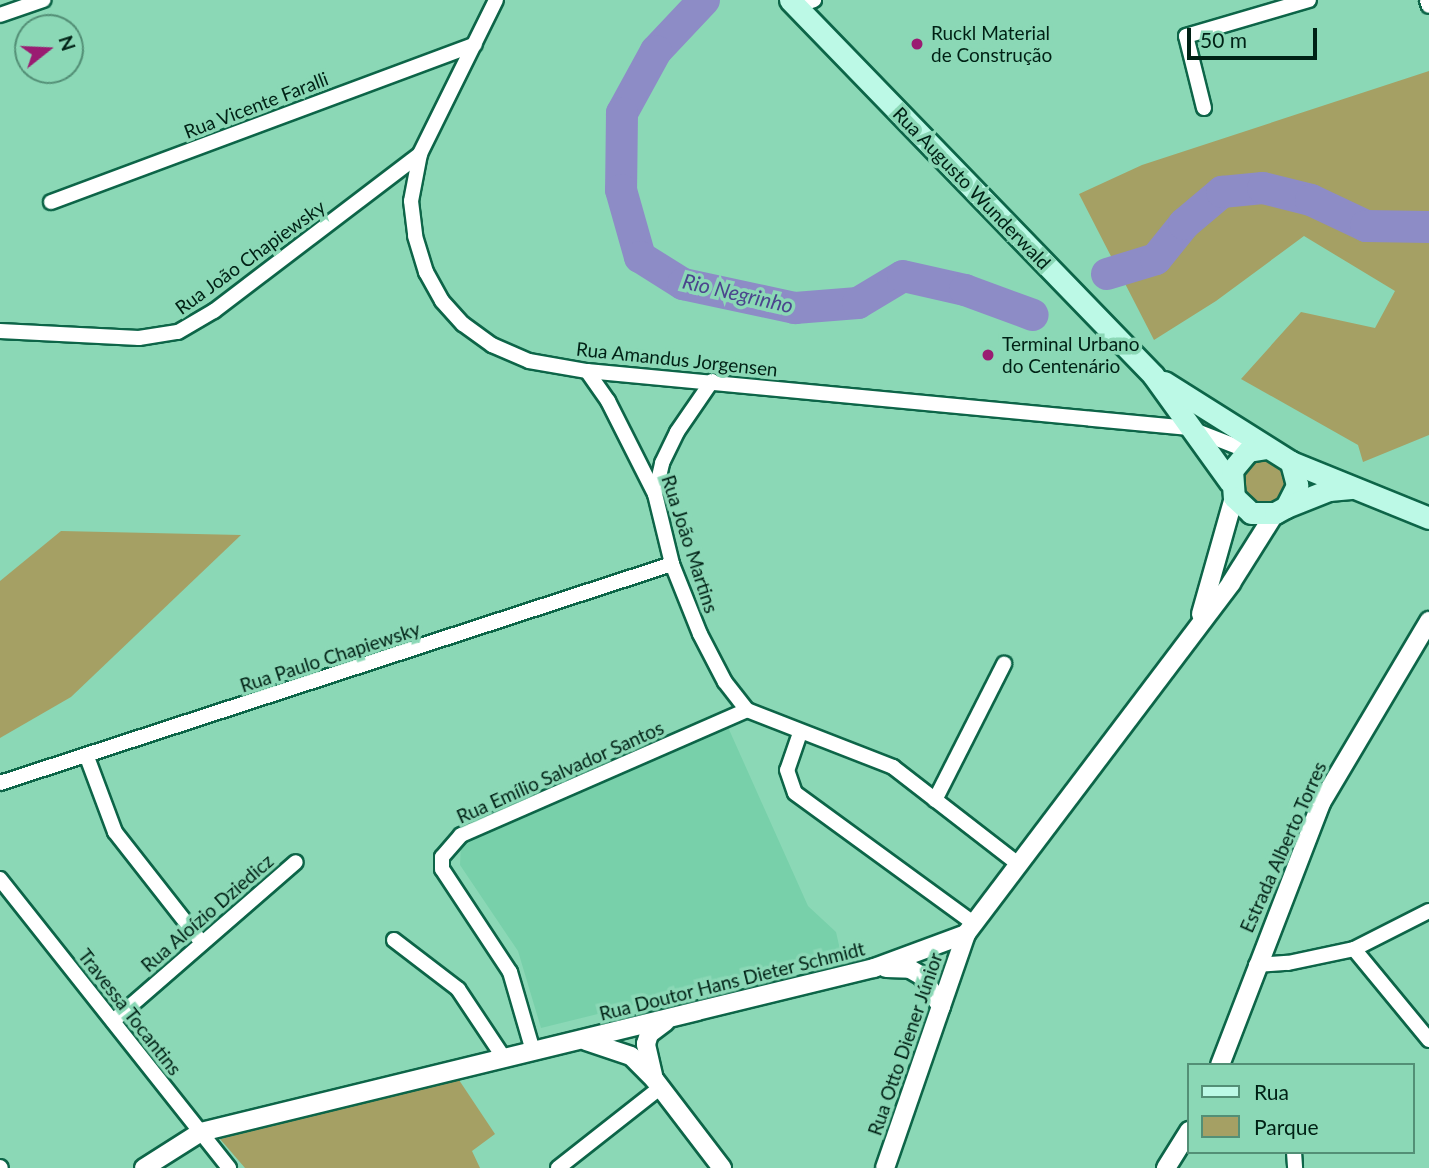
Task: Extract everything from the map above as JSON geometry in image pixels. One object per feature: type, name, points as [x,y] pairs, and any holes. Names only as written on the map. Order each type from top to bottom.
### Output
[{"type":"main road","name":"Rua Augusto Wunderwald","points":[[800,2],[1153,375],[1232,490]]},
{"type":"main road","name":"Rua Augusto Wunderwald","points":[[1153,375],[1258,450],[1291,461],[1429,519]]},
{"type":"main road","points":[[1258,450],[1238,459],[1232,490],[1251,513],[1281,510],[1329,490],[1354,487]]},
{"type":"main road","points":[[1281,510],[1297,485],[1291,461]]},
{"type":"street","points":[[0,15],[43,0]]},
{"type":"street","name":"Rua Amandus Jorgensen","points":[[496,0],[420,154],[411,201],[415,236],[442,301],[463,324],[492,345],[529,361],[587,371],[1189,428],[1258,450]]},
{"type":"street","points":[[1204,108],[1186,36],[1310,0]]},
{"type":"street","points":[[1427,0],[1429,6]]},
{"type":"street","name":"Rua Vicente Faralli","points":[[51,202],[475,44]]},
{"type":"street","name":"Rua João Chapiewsky","points":[[0,331],[139,338],[178,332],[214,311],[420,154]]},
{"type":"street","name":"Rua João Martins","points":[[587,371],[608,401],[656,494],[672,564],[700,634],[725,682],[747,710],[800,733],[872,756],[1018,864]]},
{"type":"street","points":[[656,494],[662,463],[677,432],[712,381]]},
{"type":"street","points":[[1196,631],[1232,490]]},
{"type":"street","points":[[800,733],[787,770],[795,793],[970,929],[1196,631],[1281,510]]},
{"type":"street","name":"Rua Paulo Chapiewsky","points":[[0,783],[87,757],[672,564]]},
{"type":"street","name":"Estrada Alberto Torres","points":[[1221,1063],[1256,965],[1321,803],[1429,621]]},
{"type":"street","points":[[935,800],[1004,664]]},
{"type":"street","name":"Rua Emílio Salvador Santos","points":[[533,1051],[510,972],[442,869],[442,857],[461,835],[747,710]]},
{"type":"street","points":[[87,757],[115,832],[202,943]]},
{"type":"street","name":"Rua Aloízio Dziedicz","points":[[113,1021],[296,862]]},
{"type":"street","name":"Travessa Tocantins","points":[[0,879],[229,1168]]},
{"type":"street","points":[[1256,965],[1288,963],[1354,949],[1429,911]]},
{"type":"street","name":"Rua Doutor Hans Dieter Schmidt","points":[[144,1168],[201,1132],[874,968],[970,929]]},
{"type":"street","name":"Rua Otto Diener Júnior","points":[[885,1168],[970,929]]},
{"type":"street","points":[[394,940],[458,989],[504,1058]]},
{"type":"street","points":[[1354,949],[1429,1040]]},
{"type":"street","points":[[874,968],[910,969],[922,976],[941,1006]]},
{"type":"street","points":[[657,1083],[646,1044],[649,1034],[670,1018]]},
{"type":"street","points":[[581,1040],[612,1046],[657,1083],[722,1168]]},
{"type":"street","points":[[558,1168],[657,1083]]},
{"type":"street","points":[[1166,1168],[1188,1133]]},
{"type":"shaded area","points":[[727,725],[808,906],[836,932],[841,954],[541,1028],[518,951],[460,865],[461,841]]},
{"type":"green space","points":[[1429,71],[1429,435],[1363,462],[1358,445],[1241,379],[1301,312],[1375,328],[1395,291],[1304,236],[1216,301],[1154,340],[1079,194],[1142,165]]},
{"type":"green space","points":[[1264,460],[1280,466],[1286,482],[1280,498],[1264,504],[1248,498],[1242,482],[1248,466]]},
{"type":"green space","points":[[61,531],[241,535],[71,697],[0,738],[0,581]]},
{"type":"green space","points":[[459,1080],[495,1134],[472,1151],[480,1168],[245,1168],[220,1139]]},
{"type":"waterway","name":"Rio Negrinho","points":[[704,0],[656,51],[622,113],[621,190],[640,257],[683,284],[795,308],[858,303],[903,276],[965,290],[1033,315]]},
{"type":"waterway","name":"Rio Negrinho","points":[[1107,274],[1156,259],[1184,224],[1222,192],[1263,188],[1311,200],[1366,226],[1429,227]]},
{"type":"place","name":"Ruckl Material de Construção","points":[[917,44]]},
{"type":"place","name":"Terminal Urbano do Centenário","points":[[988,355]]}]
